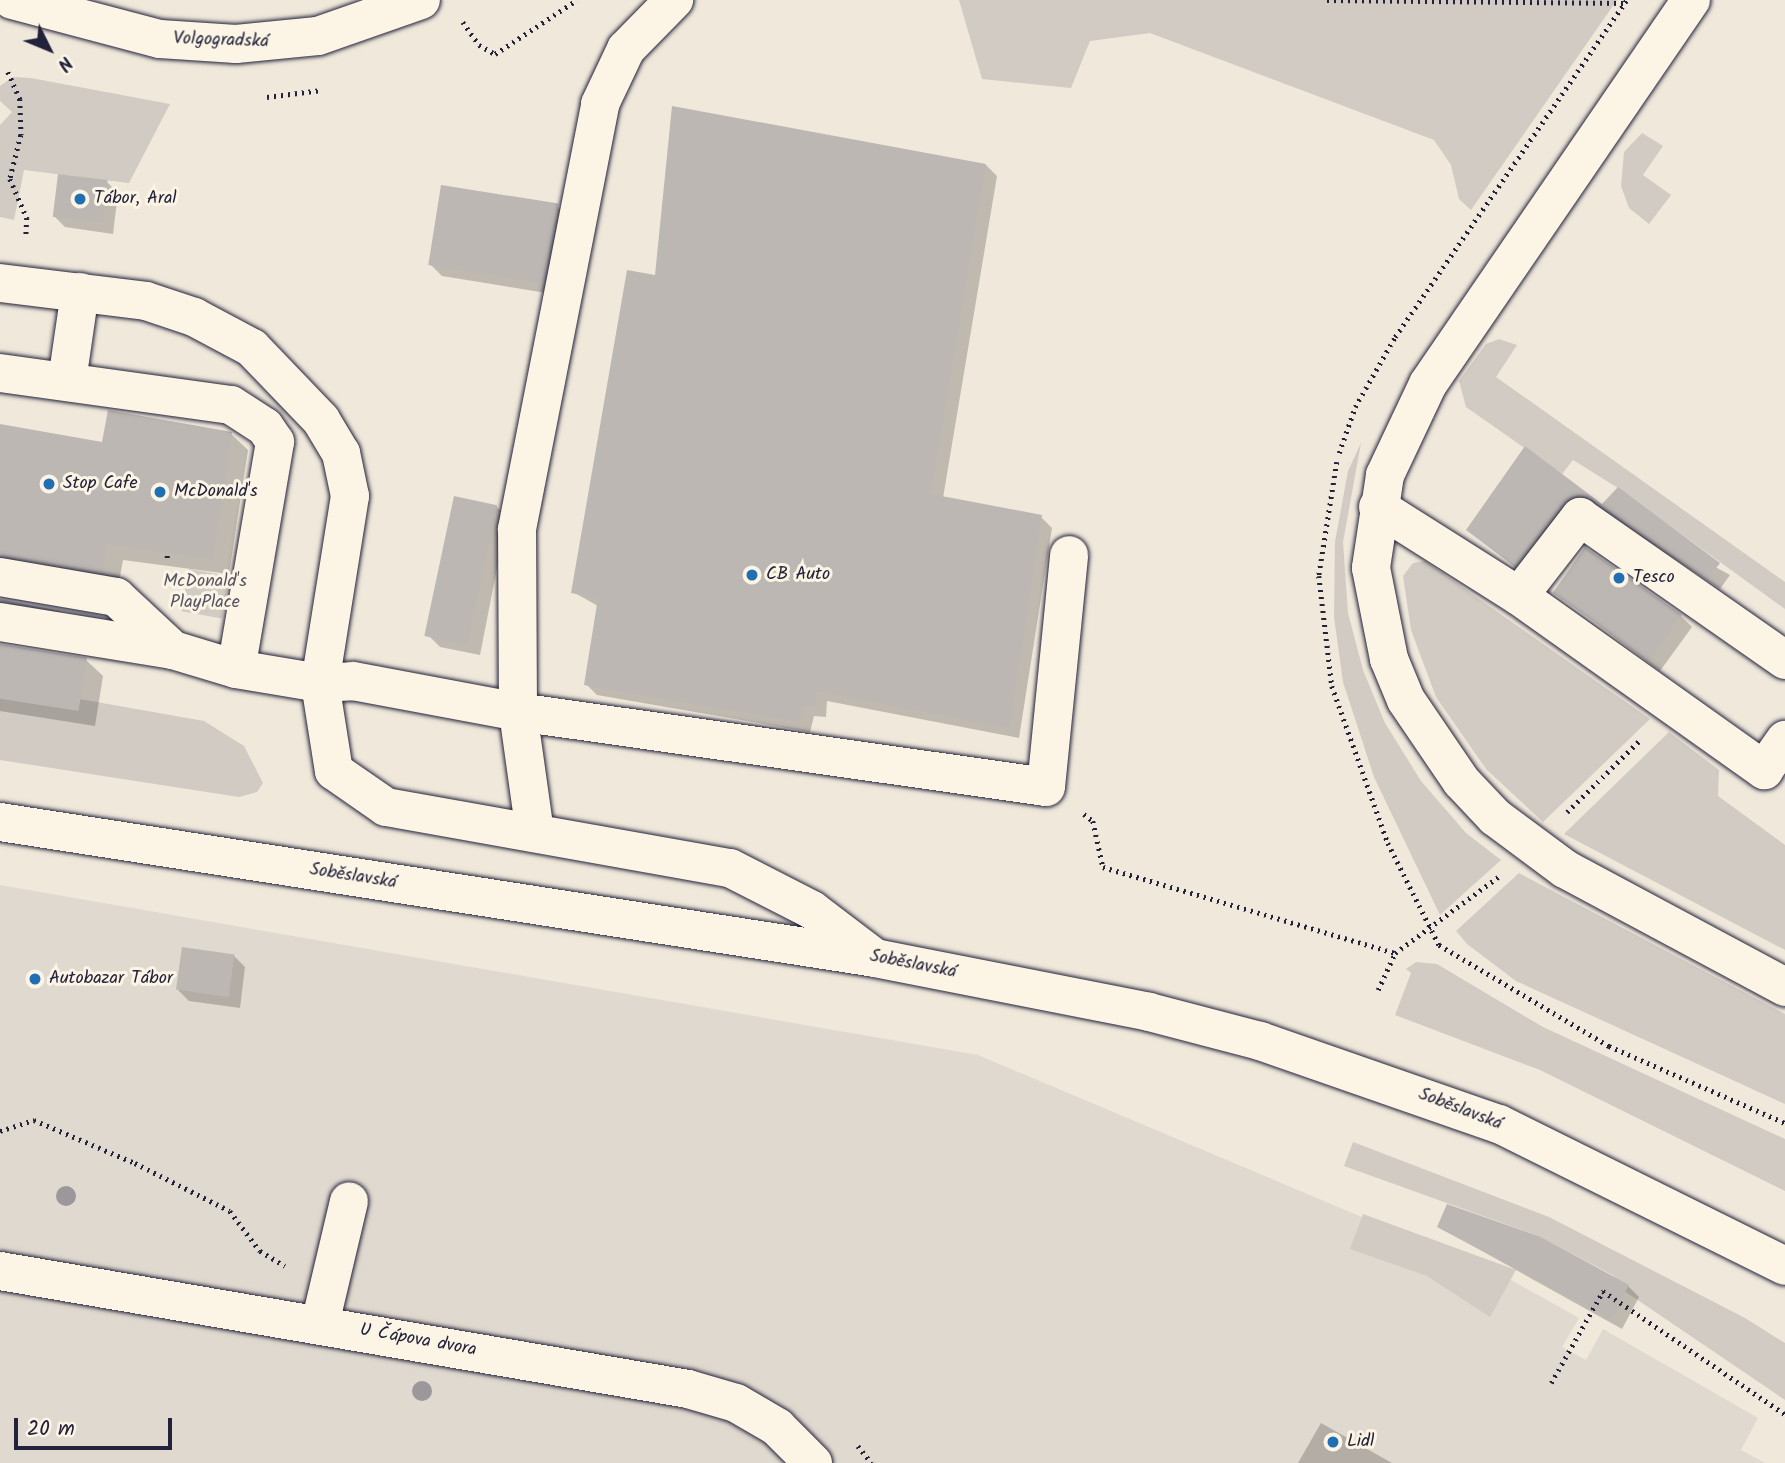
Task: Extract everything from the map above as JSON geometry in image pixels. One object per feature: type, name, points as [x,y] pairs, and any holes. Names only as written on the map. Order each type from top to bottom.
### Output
[{"type":"main road","name":"Volgogradská","points":[[10,9],[160,39],[236,44],[318,36],[421,0]]},
{"type":"main road","points":[[534,833],[518,712],[517,529],[600,104],[626,49],[674,0]]},
{"type":"main road","points":[[1691,0],[1428,384],[1385,475],[1378,507],[1371,568],[1390,659],[1406,700],[1461,781],[1565,869],[1785,986]]},
{"type":"main road","points":[[0,283],[80,292],[172,308],[231,334],[271,366],[332,436],[349,474],[350,496],[320,683],[334,771],[362,796],[406,816],[534,833],[730,868],[812,910],[875,958]]},
{"type":"main road","points":[[67,381],[80,292]]},
{"type":"main road","points":[[0,373],[231,405],[273,436],[236,669]]},
{"type":"main road","points":[[1378,507],[1775,755]]},
{"type":"main road","points":[[1519,596],[1580,517],[1785,660]]},
{"type":"main road","points":[[0,622],[173,650],[236,669],[320,683],[379,685],[518,712],[1046,787],[1069,555]]},
{"type":"main road","points":[[0,577],[116,597],[173,650]]},
{"type":"main road","name":"Soběslavská","points":[[0,822],[875,958],[1149,1012],[1407,1090],[1585,1162],[1784,1267]]},
{"type":"main road","points":[[320,1324],[349,1201]]},
{"type":"main road","name":"U Čápova dvora","points":[[0,1271],[688,1389],[736,1404],[777,1427],[813,1463]]},
{"type":"path","points":[[467,27],[479,45],[495,54],[577,0]]},
{"type":"path","points":[[1327,0],[1625,3]]},
{"type":"path","points":[[8,72],[20,99],[21,135],[9,179],[19,200]]},
{"type":"path","points":[[267,97],[322,90]]},
{"type":"path","points":[[1561,818],[1648,733]]},
{"type":"path","points":[[1046,787],[1093,821],[1103,867],[1395,953]]},
{"type":"path","points":[[1378,990],[1395,953],[1467,906],[1509,867]]},
{"type":"path","points":[[1429,929],[1456,960],[1609,1046],[1785,1123]]},
{"type":"path","points":[[0,1131],[34,1121],[135,1163],[230,1211],[260,1251],[290,1268]]},
{"type":"path","points":[[1551,1383],[1603,1291],[1785,1414]]},
{"type":"shaded area","points":[[0,885],[978,1055],[1511,1280],[1579,1318],[1562,1347],[1586,1360],[1603,1329],[1758,1418],[1741,1450],[1765,1463],[0,1463]]},
{"type":"green space","points":[[959,0],[1617,0],[1471,210],[1459,199],[1451,165],[1434,140],[1150,33],[1090,41],[1071,88],[982,79]]},
{"type":"green space","points":[[13,77],[170,104],[129,183],[24,170],[14,220],[0,217],[0,125],[12,112],[0,101],[0,86]]},
{"type":"green space","points":[[1642,133],[1663,146],[1643,175],[1671,195],[1649,224],[1629,208],[1621,186],[1624,152]]},
{"type":"green space","points":[[1499,339],[1517,345],[1496,377],[1785,582],[1785,609],[1618,488],[1573,460],[1562,474],[1466,407],[1459,381],[1486,344]]},
{"type":"green space","points":[[1361,443],[1343,542],[1348,613],[1363,670],[1385,723],[1421,781],[1466,833],[1501,860],[1440,915],[1374,777],[1343,682],[1334,617],[1335,542],[1348,471]]},
{"type":"green space","points":[[1425,561],[1650,719],[1543,822],[1486,769],[1436,697],[1411,630],[1403,576],[1413,563]]},
{"type":"green space","name":"McDonald's PlayPlace","points":[[189,569],[229,576],[222,618],[182,611]]},
{"type":"green space","points":[[0,694],[74,698],[204,721],[244,746],[263,783],[257,792],[239,797],[0,760]]},
{"type":"green space","points":[[1669,732],[1719,770],[1718,796],[1785,845],[1785,950],[1564,834]]},
{"type":"green space","points":[[1519,873],[1785,1014],[1785,1104],[1516,981],[1467,944],[1456,931]]},
{"type":"green space","points":[[1416,962],[1437,964],[1543,1027],[1785,1139],[1785,1191],[1540,1070],[1395,1015],[1411,973],[1406,969]]},
{"type":"green space","points":[[1353,1142],[1549,1217],[1745,1318],[1785,1343],[1785,1400],[1611,1282],[1614,1276],[1541,1237],[1344,1166]]},
{"type":"green space","points":[[1363,1214],[1516,1270],[1490,1317],[1427,1276],[1350,1249]]},
{"type":"building","points":[[672,106],[986,164],[931,494],[1042,515],[1009,728],[817,691],[815,707],[803,706],[800,722],[584,685],[598,598],[571,593],[627,270],[655,275]]},
{"type":"building","name":"Tábor, Aral","points":[[58,174],[108,180],[102,223],[53,217]]},
{"type":"building","points":[[441,185],[559,204],[546,284],[428,265]]},
{"type":"building","points":[[108,410],[232,432],[213,559],[107,544],[102,572],[0,556],[0,424],[102,442]]},
{"type":"building","points":[[1525,446],[1602,504],[1618,487],[1720,563],[1708,579],[1582,495],[1563,504],[1514,566],[1466,530]]},
{"type":"building","points":[[454,496],[497,505],[467,645],[424,636]]},
{"type":"building","points":[[1585,547],[1682,615],[1650,661],[1553,593]]},
{"type":"building","points":[[0,644],[87,658],[78,711],[0,699]]},
{"type":"building","points":[[182,947],[234,954],[228,997],[176,990]]},
{"type":"building","points":[[1447,1204],[1541,1237],[1629,1285],[1611,1319],[1437,1227]]},
{"type":"place","name":"Tábor, Aral","points":[[80,199]]},
{"type":"place","name":"Stop Cafe","points":[[49,484]]},
{"type":"place","name":"McDonald's","points":[[160,492]]},
{"type":"place","name":"CB Auto","points":[[752,575]]},
{"type":"place","name":"Tesco","points":[[1619,578]]},
{"type":"place","name":"Autobazar Tábor","points":[[35,979]]},
{"type":"place","name":"Lidl","points":[[1333,1442]]}]
